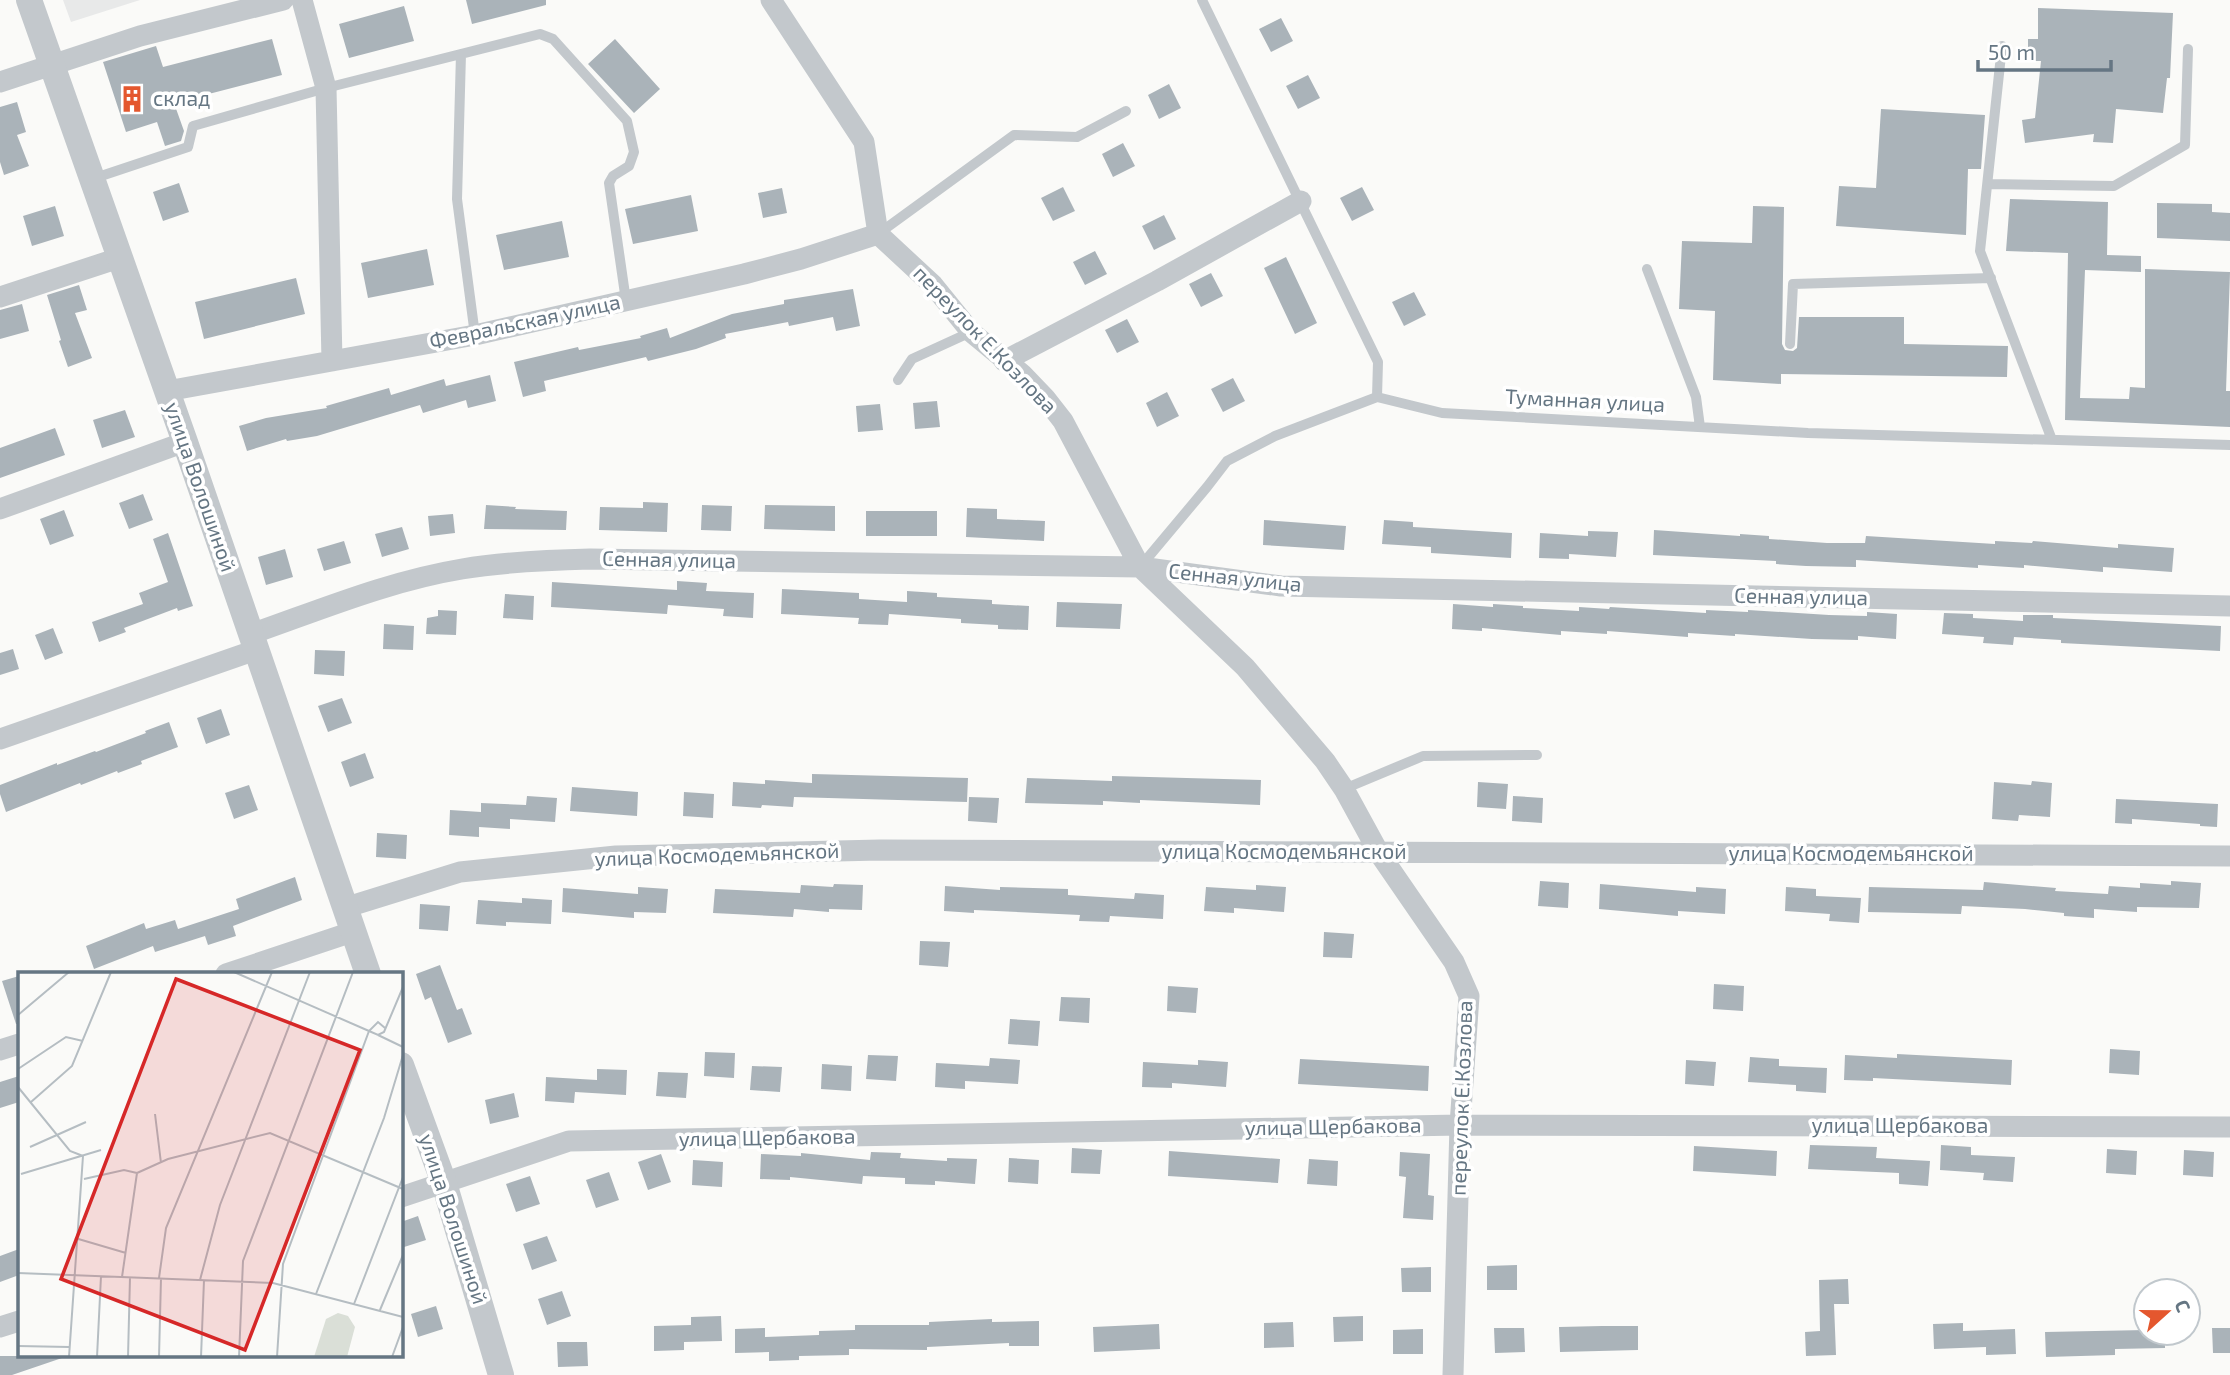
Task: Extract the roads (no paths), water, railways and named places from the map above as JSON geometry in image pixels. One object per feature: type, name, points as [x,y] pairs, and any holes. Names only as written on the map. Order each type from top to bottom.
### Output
[{"type":"street","name":"улица Волошиной","points":[[29,0],[186,442],[367,972]]},
{"type":"street","points":[[0,82],[140,36],[283,0]]},
{"type":"street","points":[[302,0],[326,88],[332,360]]},
{"type":"street","points":[[771,0],[864,142],[878,234]]},
{"type":"street","points":[[1004,361],[1157,281],[1301,201]]},
{"type":"street","name":"Февральская улица","points":[[167,391],[475,335],[801,259],[878,234]]},
{"type":"street","name":"переулок Е.Козлова","points":[[878,234],[933,285],[971,332],[1022,374],[1045,398],[1063,421],[1140,567],[1245,667],[1325,761],[1344,789],[1379,853],[1454,962],[1469,996],[1461,1125],[1453,1375]]},
{"type":"street","points":[[0,297],[119,258]]},
{"type":"street","points":[[0,509],[186,442]]},
{"type":"street","name":"Сенная улица","points":[[0,739],[405,583],[458,570],[524,562],[590,559],[1140,567],[1281,586],[2230,606]]},
{"type":"street","name":"улица Космодемьянской","points":[[231,972],[460,872],[616,856],[880,850],[2230,856]]},
{"type":"street","points":[[0,1050],[18,1044]]},
{"type":"street","name":"улица Волошиной","points":[[402,1068],[444,1183],[501,1375]]},
{"type":"street","name":"улица Щербакова","points":[[402,1197],[569,1141],[1461,1125],[2230,1127]]},
{"type":"street","points":[[0,1327],[18,1321]]},
{"type":"lane","points":[[1140,567],[1227,461],[1275,436],[1377,397],[1378,362],[1202,0]]},
{"type":"lane","points":[[92,179],[188,147],[193,126],[326,88],[540,34],[553,39],[627,121],[634,152],[629,166],[613,176],[609,183],[626,301]]},
{"type":"lane","points":[[2003,46],[1980,251],[2052,440]]},
{"type":"lane","points":[[1988,184],[2114,186],[2185,145],[2188,49]]},
{"type":"lane","points":[[461,54],[457,199],[475,335]]},
{"type":"lane","points":[[878,234],[1014,135],[1077,136],[1126,111]]},
{"type":"lane","points":[[1647,269],[1696,397],[1700,427]]},
{"type":"lane","points":[[1790,344],[1793,284],[1991,278]]},
{"type":"lane","points":[[898,380],[904,368],[921,354],[971,332]]},
{"type":"lane","name":"Туманная улица","points":[[1377,397],[1442,412],[1700,427],[1808,433],[2230,445]]},
{"type":"lane","points":[[1344,789],[1423,756],[1537,755]]},
{"type":"place","name":"склад","points":[[132,99]]}]
